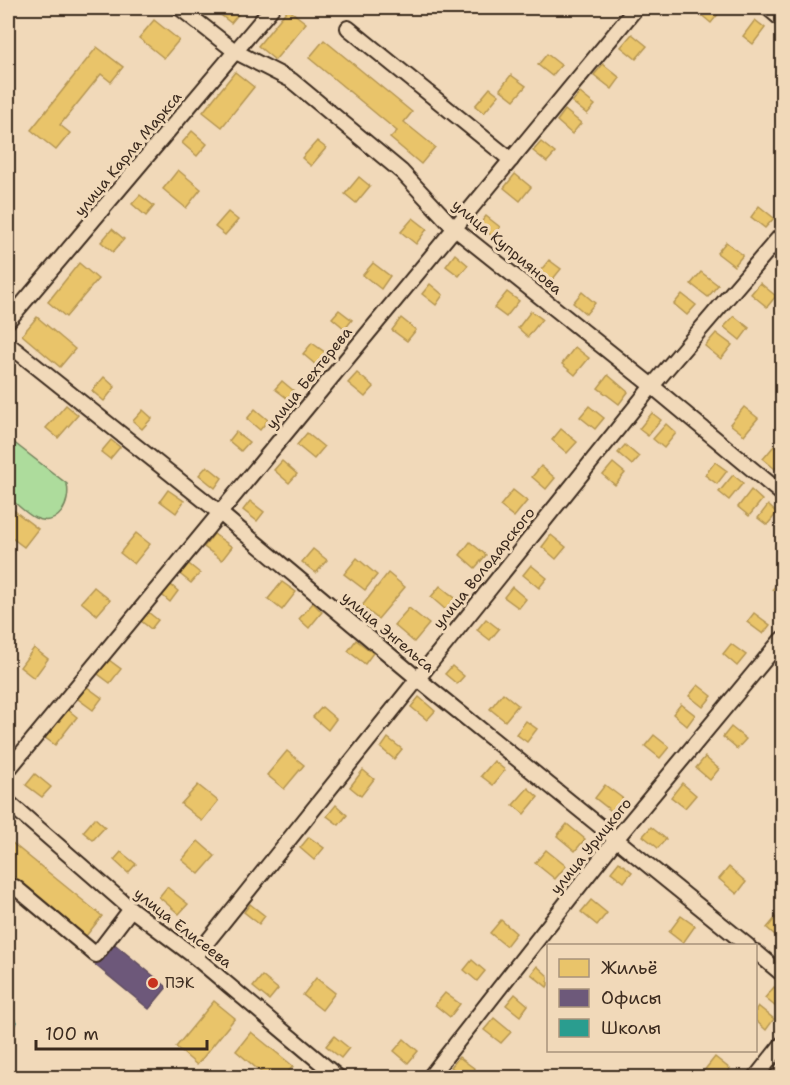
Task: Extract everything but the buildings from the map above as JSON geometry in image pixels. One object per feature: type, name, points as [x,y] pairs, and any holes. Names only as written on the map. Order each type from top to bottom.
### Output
[{"type":"street","name":"улица Куприянова","points":[[180,8],[236,52],[291,80],[402,172],[454,228],[783,494]]},
{"type":"street","name":"улица Карла Маркса","points":[[8,321],[272,8]]},
{"type":"street","name":"улица Бехтерева","points":[[8,770],[636,8]]},
{"type":"street","points":[[768,8],[783,20]]},
{"type":"street","points":[[348,28],[510,160]]},
{"type":"street","name":"улица Володарского","points":[[195,957],[652,386],[783,234]]},
{"type":"street","name":"улица Энгельса","points":[[8,344],[220,513],[417,678],[747,944]]},
{"type":"street","name":"улица Урицкого","points":[[429,1077],[617,838],[783,639]]},
{"type":"street","name":"улица Елисеева","points":[[8,802],[131,909],[195,957],[339,1077]]},
{"type":"street","points":[[10,888],[96,955],[131,909]]},
{"type":"street","points":[[757,953],[783,974]]},
{"type":"street","points":[[755,1077],[783,1044]]},
{"type":"green space","points":[[8,438],[67,484],[65,506],[57,517],[51,520],[35,518],[8,497]]},
{"type":"place","name":"ПЭК","points":[[153,983]]}]
